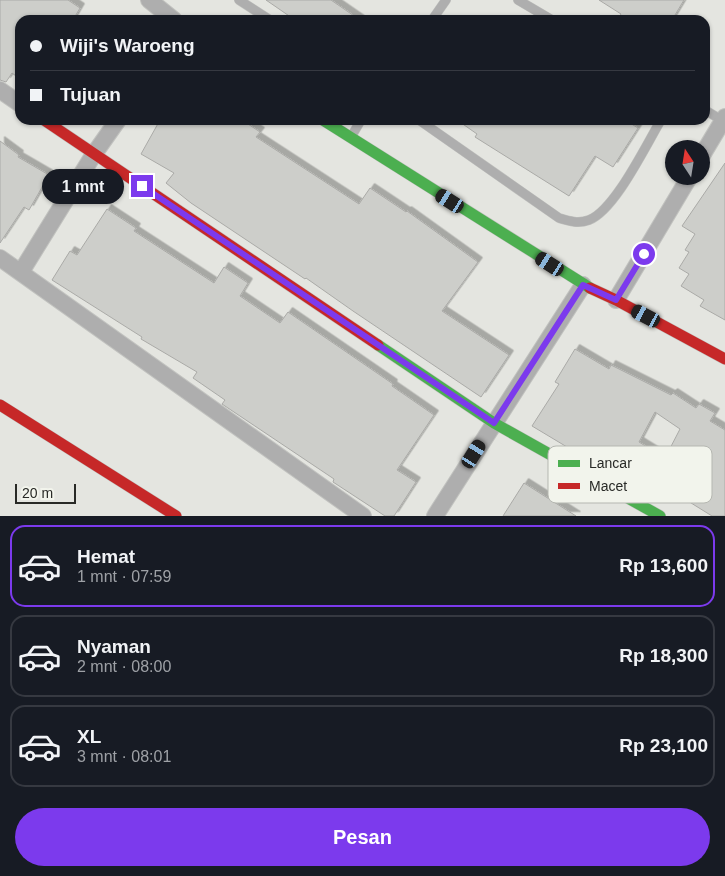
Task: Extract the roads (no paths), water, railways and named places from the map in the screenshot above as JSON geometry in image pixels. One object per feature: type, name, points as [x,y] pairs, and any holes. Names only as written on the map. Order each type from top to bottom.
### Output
[{"type":"street","points":[[149,0],[168,15]]},
{"type":"street","points":[[0,90],[15,100]]},
{"type":"street","points":[[710,142],[724,119]]},
{"type":"street","points":[[51,125],[494,423],[548,453]]},
{"type":"street","points":[[21,272],[94,154],[114,125]]},
{"type":"street","points":[[330,125],[583,285],[724,356]]},
{"type":"street","points":[[616,300],[685,185]]},
{"type":"street","points":[[0,258],[363,516]]},
{"type":"street","points":[[435,516],[583,285]]},
{"type":"street","points":[[0,405],[176,516]]},
{"type":"street","points":[[637,503],[660,516]]},
{"type":"lane","points":[[239,0],[262,15]]},
{"type":"lane","points":[[436,15],[446,0]]},
{"type":"lane","points":[[518,0],[544,15]]},
{"type":"lane","points":[[710,112],[724,119]]},
{"type":"lane","points":[[350,138],[358,125]]},
{"type":"lane","points":[[426,125],[558,218],[575,222],[588,220],[601,214],[620,189],[658,125]]}]
